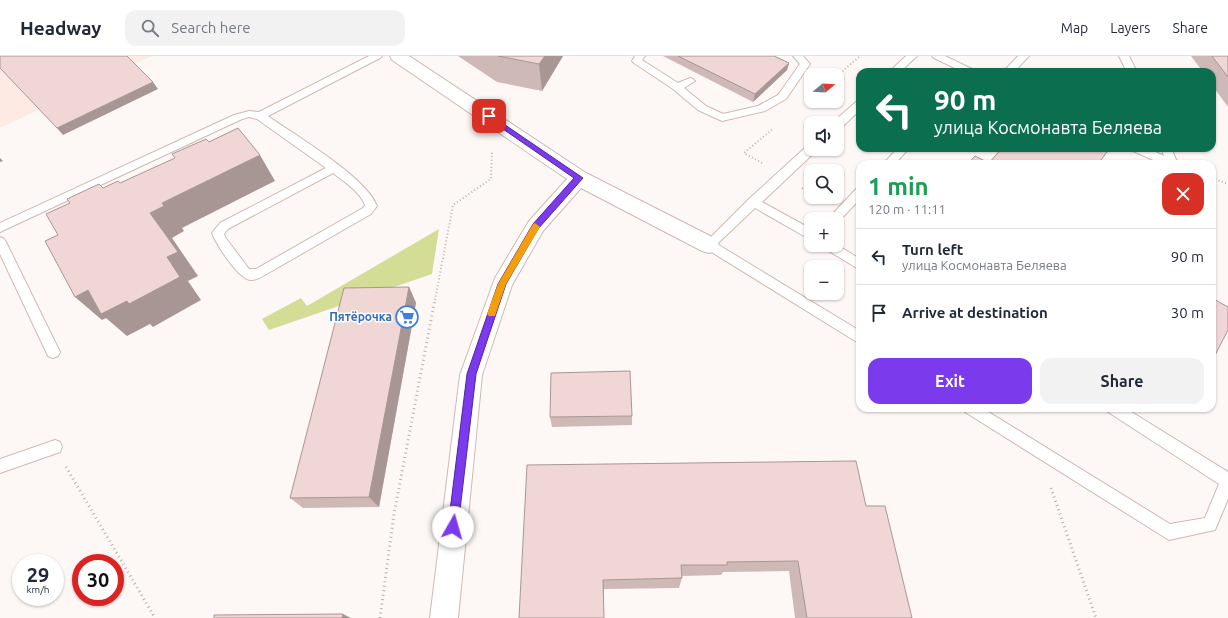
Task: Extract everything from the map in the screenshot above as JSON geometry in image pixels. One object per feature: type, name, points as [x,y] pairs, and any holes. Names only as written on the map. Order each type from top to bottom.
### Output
[{"type":"street","points":[[398,56],[579,178],[709,245]]},
{"type":"street","points":[[444,618],[471,374],[502,284],[536,226],[579,178]]},
{"type":"lane","points":[[260,116],[377,56]]},
{"type":"lane","points":[[640,56],[636,61],[677,87],[702,108],[722,118],[761,109],[782,96],[805,64],[798,56]]},
{"type":"lane","points":[[898,68],[912,56]]},
{"type":"lane","points":[[937,56],[962,68]]},
{"type":"lane","points":[[1012,68],[1024,56]]},
{"type":"lane","points":[[1124,56],[1130,68]]},
{"type":"lane","points":[[677,87],[690,81]]},
{"type":"lane","points":[[844,119],[856,108]]},
{"type":"lane","points":[[0,228],[238,117],[249,114],[260,116],[334,168],[346,177],[370,200],[371,206],[367,211],[259,272],[250,275],[245,272],[220,239],[218,233],[224,226],[334,168]]},
{"type":"lane","points":[[892,160],[900,152]]},
{"type":"lane","points":[[1146,152],[1164,160]]},
{"type":"lane","points":[[804,155],[709,245],[856,336]]},
{"type":"lane","points":[[841,212],[856,196]]},
{"type":"lane","points":[[753,202],[804,231]]},
{"type":"lane","points":[[0,242],[53,352]]},
{"type":"lane","points":[[839,252],[856,262]]},
{"type":"lane","points":[[976,412],[1169,532],[1210,525],[1227,480],[1119,412]]},
{"type":"lane","points":[[0,466],[55,447]]},
{"type":"path","points":[[844,70],[860,56]]},
{"type":"path","points":[[380,618],[394,514],[452,205],[492,179],[493,146]]},
{"type":"path","points":[[1216,180],[1228,184]]},
{"type":"path","points":[[55,447],[155,618]]},
{"type":"path","points":[[1039,451],[1096,618]]},
{"type":"shaded area","points":[[0,56],[152,56],[0,128]]},
{"type":"green space","points":[[439,229],[432,274],[269,330],[262,319],[301,298],[307,306]]},
{"type":"building","points":[[0,56],[127,56],[153,82],[57,128],[0,68]]},
{"type":"building","points":[[498,56],[545,56],[539,64]]},
{"type":"building","points":[[678,56],[774,56],[789,63],[755,94]]},
{"type":"building","points":[[1212,56],[1228,56],[1228,77]]},
{"type":"building","points":[[238,128],[260,155],[162,203],[164,206],[150,213],[178,252],[167,257],[180,277],[129,304],[127,301],[101,314],[88,290],[75,297],[45,241],[58,235],[46,214],[70,203],[67,199],[99,184],[103,188],[118,181],[120,183],[175,158],[172,154],[206,139],[209,142]]},
{"type":"building","points":[[999,152],[1107,152],[1101,160],[992,160]]},
{"type":"building","points":[[975,156],[983,160],[972,160]]},
{"type":"building","points":[[409,287],[369,497],[290,498],[344,288]]},
{"type":"building","points":[[1216,300],[1228,307],[1228,330],[1216,353]]},
{"type":"building","points":[[630,371],[632,416],[550,417],[551,373]]},
{"type":"building","points":[[856,461],[866,506],[885,506],[912,618],[807,618],[798,561],[727,562],[727,565],[681,565],[682,578],[603,580],[604,618],[519,618],[527,465]]},
{"type":"building","points":[[343,614],[342,618],[214,618],[214,615]]},
{"type":"slow traffic","points":[[492,314],[502,284],[535,227]]},
{"type":"place","name":"Пятёрочка","points":[[407,317]]},
{"type":"route","points":[[453,527],[471,374],[502,284],[536,226],[579,178],[489,116]]}]
